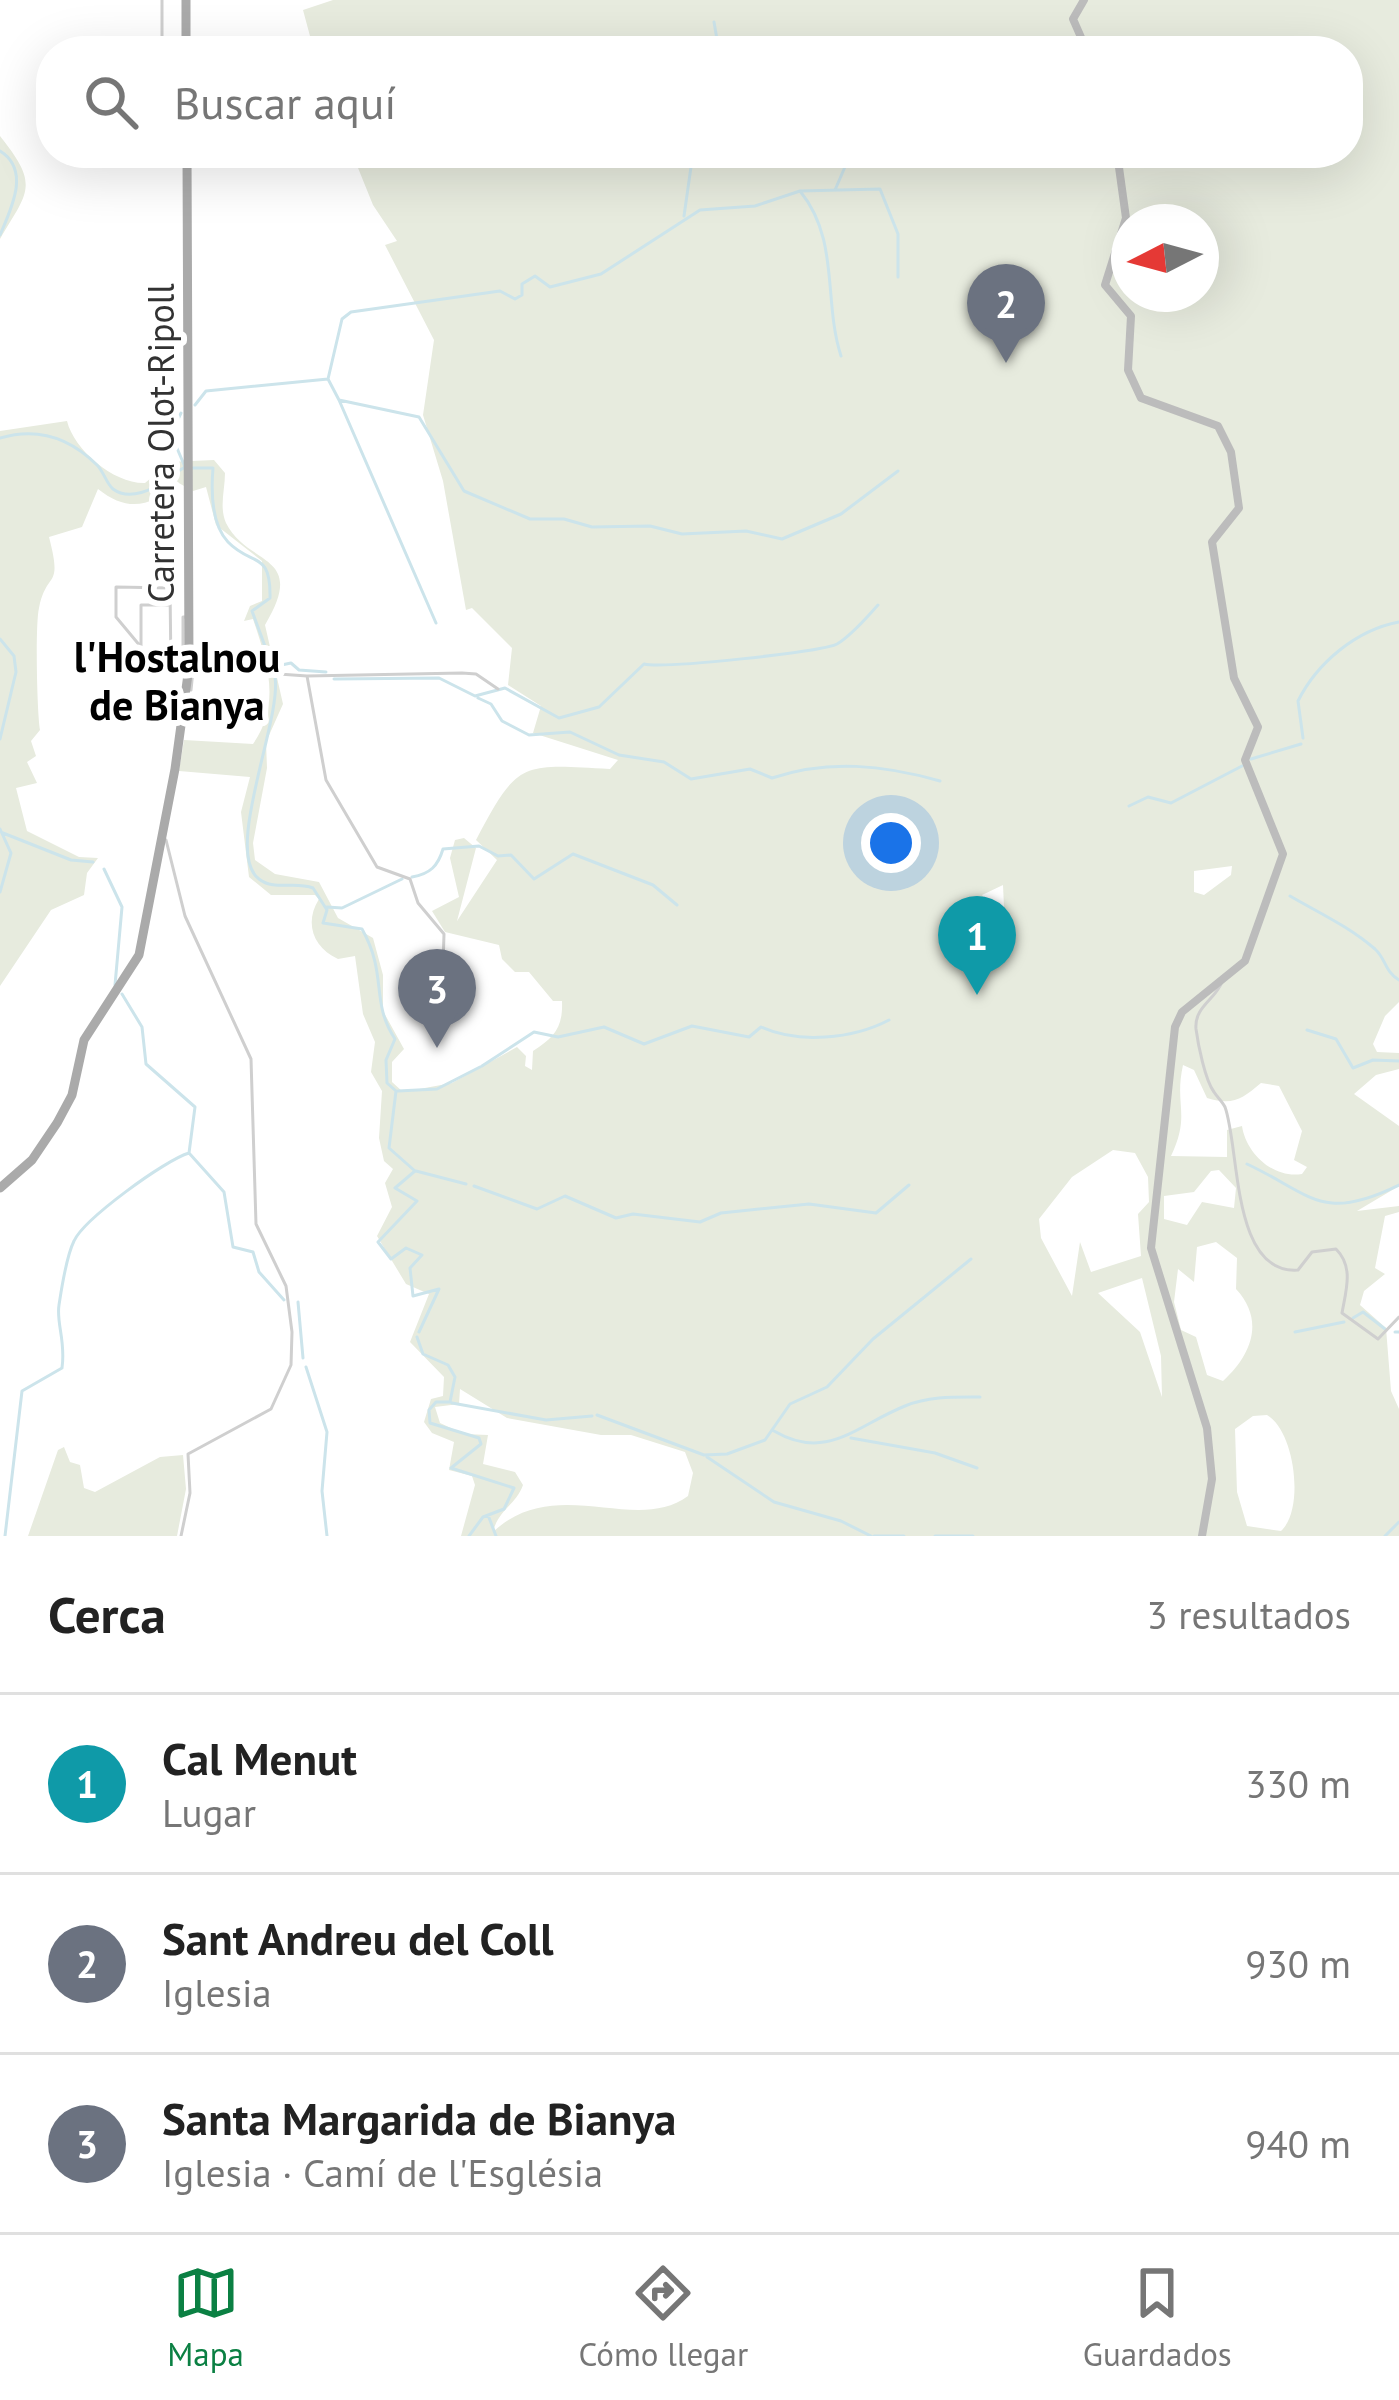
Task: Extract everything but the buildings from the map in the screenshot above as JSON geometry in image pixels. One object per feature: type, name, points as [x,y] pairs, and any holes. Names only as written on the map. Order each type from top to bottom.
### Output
[{"type":"main road","points":[[186,0],[186,36]]},
{"type":"main road","points":[[1080,36],[1073,19],[1084,0]]},
{"type":"main road","name":"Carretera Olot-Ripoll","points":[[0,1188],[32,1160],[57,1123],[72,1095],[84,1040],[136,962],[163,838],[187,693],[187,168]]},
{"type":"main road","points":[[1119,168],[1126,218],[1105,285],[1131,316],[1130,377],[1150,405],[1218,426],[1231,452],[1238,508],[1212,542],[1233,669],[1258,727],[1245,760],[1283,860],[1249,956],[1176,1022],[1151,1248],[1207,1428],[1212,1479],[1202,1536]]},
{"type":"street","points":[[162,0],[162,36]]},
{"type":"street","points":[[141,647],[116,617],[116,587],[170,588],[184,668]]},
{"type":"street","points":[[170,605],[141,605],[141,675],[184,668],[307,676],[476,674],[498,689]]},
{"type":"street","points":[[307,676],[326,780],[377,867],[410,879],[418,903],[444,934],[441,1033]]},
{"type":"street","points":[[163,838],[169,842],[185,916],[251,1062],[256,1224],[286,1286],[293,1351],[271,1409],[188,1454],[190,1493],[182,1536]]},
{"type":"street","points":[[1223,980],[1202,1007],[1196,1027],[1213,1092],[1225,1108],[1232,1167],[1252,1235],[1264,1257],[1284,1271],[1298,1270],[1312,1252],[1336,1249],[1346,1258],[1342,1313],[1367,1334],[1378,1339],[1399,1317]]},
{"type":"shaded area","points":[[333,0],[1399,0],[1399,1002],[1385,1016],[1373,1044],[1377,1052],[1399,1053],[1399,1069],[1376,1075],[1354,1094],[1399,1126],[1399,1186],[1357,1211],[1399,1206],[1399,1212],[1385,1216],[1375,1268],[1385,1274],[1364,1291],[1360,1305],[1386,1328],[1391,1391],[1399,1409],[1399,1536],[461,1536],[475,1485],[472,1476],[449,1470],[454,1442],[432,1433],[424,1422],[431,1399],[443,1396],[444,1377],[410,1342],[429,1294],[406,1284],[377,1236],[392,1207],[385,1183],[393,1169],[384,1161],[379,1138],[382,1091],[371,1072],[375,1042],[363,1014],[355,956],[338,959],[317,941],[312,925],[319,899],[315,895],[271,895],[249,877],[241,812],[250,777],[179,771],[184,740],[253,744],[269,698],[267,667],[253,619],[244,621],[250,606],[262,601],[262,561],[216,525],[206,487],[193,491],[177,482],[139,504],[119,501],[98,489],[82,527],[49,537],[54,573],[42,596],[37,632],[40,730],[31,741],[36,756],[27,762],[37,783],[16,788],[27,831],[79,857],[98,858],[87,873],[84,895],[51,910],[0,986],[0,431],[67,421],[87,454],[133,482],[145,483],[170,462],[214,460],[225,473],[226,523],[270,564],[280,585],[265,625],[283,704],[266,742],[255,860],[275,874],[319,882],[338,918],[373,938],[383,975],[383,1011],[404,1049],[392,1062],[392,1082],[403,1092],[452,1083],[517,1047],[526,1056],[525,1066],[532,1070],[533,1051],[559,1025],[562,1001],[553,1001],[529,972],[515,972],[502,959],[499,945],[445,932],[432,911],[459,897],[450,858],[455,840],[464,838],[476,848],[457,921],[497,860],[476,840],[513,781],[540,768],[610,769],[618,760],[533,733],[541,706],[508,685],[512,648],[472,608],[466,610],[443,481],[423,415],[434,340],[385,245],[397,241],[373,205],[358,168],[1363,168],[1363,36],[310,36],[303,10]],"holes":[[[1232,866],[1231,875],[1204,895],[1194,892],[1194,871]],[[1003,885],[1005,929],[997,936],[991,932],[993,912],[982,895]],[[1183,1065],[1194,1070],[1207,1098],[1216,1100],[1237,1100],[1261,1083],[1279,1086],[1302,1131],[1294,1160],[1307,1167],[1302,1174],[1281,1172],[1263,1162],[1249,1146],[1242,1126],[1227,1130],[1227,1157],[1171,1156],[1180,1130]],[[1113,1150],[1135,1153],[1148,1177],[1149,1202],[1138,1214],[1141,1256],[1091,1272],[1080,1242],[1072,1296],[1041,1238],[1039,1219],[1072,1177]],[[1219,1170],[1236,1188],[1234,1208],[1202,1202],[1187,1225],[1164,1219],[1164,1196],[1194,1192],[1211,1171]],[[1216,1242],[1237,1258],[1236,1289],[1252,1325],[1248,1349],[1223,1381],[1207,1375],[1196,1337],[1181,1330],[1174,1302],[1178,1269],[1194,1282],[1197,1247]],[[1142,1278],[1161,1356],[1162,1397],[1140,1332],[1098,1293]],[[460,1389],[507,1418],[601,1435],[631,1435],[685,1452],[693,1473],[688,1496],[644,1510],[543,1507],[517,1515],[493,1532],[523,1485],[515,1472],[483,1464],[488,1435],[464,1434],[440,1423],[435,1407],[459,1404]],[[1267,1415],[1277,1424],[1290,1453],[1293,1506],[1281,1531],[1247,1526],[1237,1492],[1235,1429],[1253,1416]]]},
{"type":"shaded area","points":[[0,136],[21,166],[26,188],[0,239]]},
{"type":"shaded area","points":[[64,1447],[70,1462],[80,1465],[84,1488],[95,1492],[160,1457],[183,1455],[186,1489],[177,1536],[28,1536],[58,1450]]},
{"type":"waterway","points":[[714,22],[716,36]]},
{"type":"waterway","points":[[0,151],[15,168],[17,179],[0,235]]},
{"type":"waterway","points":[[684,216],[691,168]]},
{"type":"waterway","points":[[835,190],[845,168]]},
{"type":"waterway","points":[[800,191],[880,189],[898,234],[898,277]]},
{"type":"waterway","points":[[195,405],[206,391],[328,379],[342,319],[351,312],[500,291],[515,299],[522,295],[522,284],[535,276],[550,287],[601,274],[700,210],[755,206],[800,191],[813,210],[826,250],[841,356]]},
{"type":"waterway","points":[[328,379],[339,400],[419,417],[464,491],[530,519],[564,519],[592,527],[650,526],[682,534],[746,531],[782,539],[841,514],[898,471]]},
{"type":"waterway","points":[[339,400],[436,623]]},
{"type":"waterway","points":[[177,472],[185,467],[171,434],[181,413]]},
{"type":"waterway","points":[[0,438],[27,434],[64,442],[97,465],[111,487],[126,494],[141,492],[166,478]]},
{"type":"waterway","points":[[193,468],[213,468],[213,507],[222,535],[267,573],[270,598],[252,611],[273,668]]},
{"type":"waterway","points":[[334,679],[439,678],[475,696],[505,688],[559,718],[599,707],[644,664],[742,659],[837,644],[878,605]]},
{"type":"waterway","points":[[1303,738],[1298,701],[1316,674],[1353,640],[1399,622]]},
{"type":"waterway","points":[[0,639],[14,656],[16,672],[0,739]]},
{"type":"waterway","points":[[272,667],[291,663],[299,670],[326,672]]},
{"type":"waterway","points":[[275,677],[250,815],[250,864],[265,883],[313,888],[327,910],[323,923],[362,929],[370,945],[383,1012],[395,1039],[386,1060],[387,1083],[396,1091],[389,1148],[415,1171],[395,1188],[417,1201],[378,1242],[391,1259],[406,1248],[422,1255],[410,1268],[413,1296],[439,1289],[419,1332]]},
{"type":"waterway","points":[[478,698],[491,704],[502,721],[529,735],[570,732],[619,755],[664,762],[691,779],[750,769],[772,778],[814,768],[856,766],[940,781]]},
{"type":"waterway","points":[[1251,759],[1301,744]]},
{"type":"waterway","points":[[1129,806],[1148,797],[1171,803],[1242,766]]},
{"type":"waterway","points":[[0,829],[11,853],[0,892]]},
{"type":"waterway","points":[[3,833],[71,860],[93,862]]},
{"type":"waterway","points":[[412,877],[432,868],[443,849],[479,846],[498,856],[511,855],[534,879],[573,854],[653,885],[677,905]]},
{"type":"waterway","points":[[104,869],[122,907],[115,985]]},
{"type":"waterway","points":[[327,907],[342,908],[402,879]]},
{"type":"waterway","points":[[1290,896],[1365,941],[1399,980]]},
{"type":"waterway","points":[[122,994],[142,1027],[146,1064],[195,1107],[189,1153],[224,1192],[233,1247],[253,1252],[259,1272],[284,1300]]},
{"type":"waterway","points":[[482,1066],[534,1032],[558,1037],[604,1027],[644,1044],[692,1026],[749,1037],[761,1027],[792,1036],[825,1037],[859,1032],[889,1020]]},
{"type":"waterway","points":[[1307,1030],[1336,1039],[1353,1068],[1373,1060],[1399,1061]]},
{"type":"waterway","points":[[398,1091],[437,1089],[480,1067]]},
{"type":"waterway","points":[[5,1536],[22,1391],[62,1368],[59,1305],[74,1241],[126,1191],[189,1153]]},
{"type":"waterway","points":[[1247,1164],[1304,1194],[1334,1203],[1352,1202],[1399,1185]]},
{"type":"waterway","points":[[416,1171],[466,1184]]},
{"type":"waterway","points":[[474,1186],[537,1209],[565,1196],[616,1218],[633,1214],[700,1222],[721,1213],[809,1204],[876,1213],[909,1185]]},
{"type":"waterway","points":[[597,1415],[704,1455],[727,1454],[765,1440],[790,1404],[827,1387],[873,1339],[971,1259]]},
{"type":"waterway","points":[[298,1302],[303,1358]]},
{"type":"waterway","points":[[1353,1318],[1363,1312],[1385,1329]]},
{"type":"waterway","points":[[1295,1332],[1344,1322]]},
{"type":"waterway","points":[[417,1337],[423,1354],[448,1365],[455,1377],[450,1402],[436,1402],[429,1410],[430,1423],[479,1438],[481,1444],[451,1468],[514,1488],[504,1509],[483,1517],[469,1536]]},
{"type":"waterway","points":[[306,1367],[327,1432],[322,1491],[327,1536]]},
{"type":"waterway","points":[[774,1431],[793,1440],[826,1442],[914,1403],[980,1397]]},
{"type":"waterway","points":[[452,1403],[546,1420],[592,1416]]},
{"type":"waterway","points":[[851,1438],[935,1453],[977,1468]]},
{"type":"waterway","points":[[707,1457],[774,1502],[841,1521],[871,1536]]},
{"type":"waterway","points":[[488,1515],[496,1536]]},
{"type":"waterway","points":[[1385,1536],[1399,1522]]},
{"type":"waterway","points":[[874,1536],[904,1536]]},
{"type":"waterway","points":[[935,1536],[973,1536]]},
{"type":"place","name":"Sant Andreu del Coll","points":[[1006,363]]},
{"type":"place","name":"Cal Menut","points":[[977,995]]},
{"type":"place","name":"Santa Margarida de Bianya","points":[[437,1048]]},
{"type":"district","name":"l'Hostalnou de Bianya","points":[[177,681]]}]
